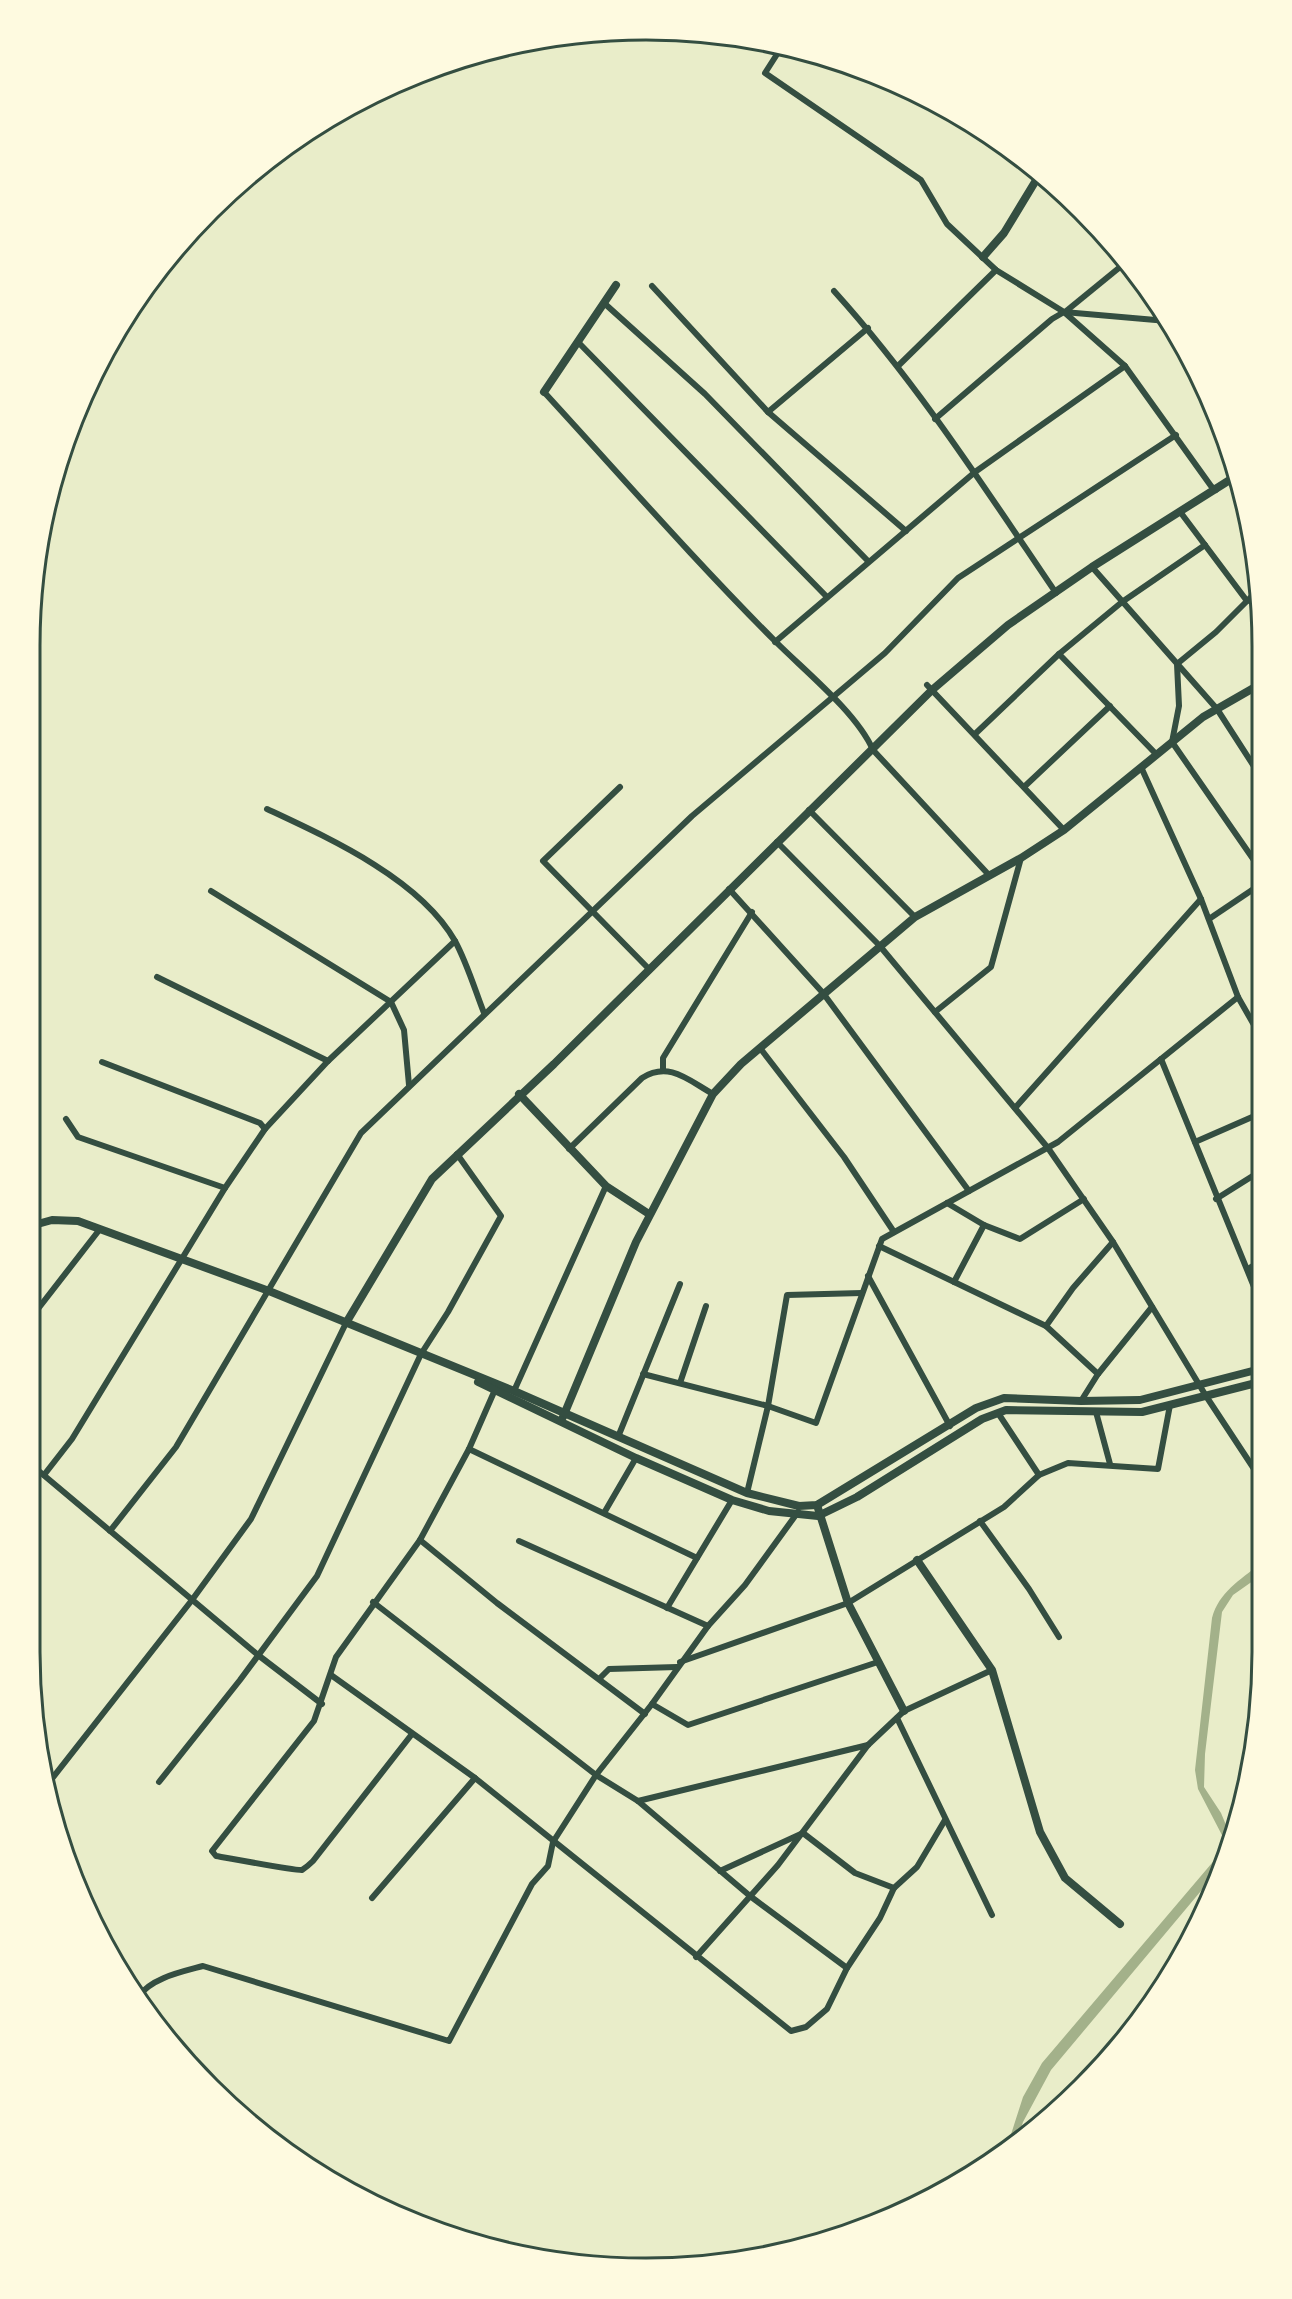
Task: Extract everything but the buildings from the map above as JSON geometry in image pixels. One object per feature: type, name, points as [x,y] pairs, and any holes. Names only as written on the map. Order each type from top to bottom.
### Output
[{"type":"main road","points":[[40,1224],[52,1220],[78,1221],[269,1291],[514,1391],[636,1458],[732,1500],[769,1511],[798,1510],[817,1505],[950,1426],[976,1408],[1004,1398],[1081,1401],[1140,1400],[1252,1371]]},
{"type":"main road","points":[[456,1369],[494,1392],[618,1437],[747,1493],[818,1516],[857,1497],[982,1419],[1006,1410],[1142,1412],[1252,1384]]},
{"type":"street","points":[[777,55],[765,73],[921,180],[947,224],[996,270],[1064,312],[1125,366],[1216,490]]},
{"type":"street","points":[[983,257],[1004,233],[1035,182]]},
{"type":"street","points":[[935,419],[1052,319],[1119,268]]},
{"type":"street","points":[[898,366],[996,270]]},
{"type":"street","points":[[616,285],[544,392],[775,642],[832,697],[869,740],[873,750],[988,874]]},
{"type":"street","points":[[652,285],[768,412],[906,531]]},
{"type":"street","points":[[834,291],[868,328],[898,366],[975,472],[1056,593]]},
{"type":"street","points":[[604,303],[705,394],[868,561]]},
{"type":"street","points":[[1064,312],[1155,320]]},
{"type":"street","points":[[768,412],[868,328]]},
{"type":"street","points":[[578,342],[827,597]]},
{"type":"street","points":[[775,642],[975,472],[1125,366]]},
{"type":"street","points":[[110,1531],[176,1447],[361,1133],[692,816],[885,653],[958,578],[1176,435]]},
{"type":"street","points":[[53,1777],[192,1600],[251,1519],[346,1323],[432,1179],[519,1094],[554,1064],[648,968],[873,750],[930,688],[1008,625],[1092,567],[1229,481]]},
{"type":"street","points":[[1181,513],[1247,601]]},
{"type":"street","points":[[975,734],[1059,654],[1122,602],[1205,545]]},
{"type":"street","points":[[1092,567],[1217,709],[1252,763]]},
{"type":"street","points":[[1177,664],[1216,632],[1249,599]]},
{"type":"street","points":[[1059,654],[1156,754]]},
{"type":"street","points":[[1177,664],[1179,706],[1172,742],[1252,857]]},
{"type":"street","points":[[930,688],[1064,830]]},
{"type":"street","points":[[563,1418],[649,1214],[713,1094],[760,1048],[879,945],[915,917],[988,874],[1021,858],[1064,830],[1156,754],[1217,709],[1252,689]]},
{"type":"street","points":[[1024,787],[1110,706]]},
{"type":"street","points":[[1141,767],[1209,919],[1238,998],[1252,1022]]},
{"type":"street","points":[[620,787],[543,861],[648,968]]},
{"type":"street","points":[[267,810],[342,844],[419,898],[455,941],[484,1013]]},
{"type":"street","points":[[809,810],[915,917]]},
{"type":"street","points":[[777,842],[879,945],[1048,1148],[1113,1242],[1202,1384],[1206,1396],[1252,1466]]},
{"type":"street","points":[[935,1012],[990,967],[1021,858]]},
{"type":"street","points":[[729,889],[824,993],[969,1191]]},
{"type":"street","points":[[211,891],[391,1002],[404,1030],[410,1085]]},
{"type":"street","points":[[1209,919],[1252,893]]},
{"type":"street","points":[[1015,1108],[1201,900]]},
{"type":"street","points":[[1191,910],[1205,910]]},
{"type":"street","points":[[663,1070],[663,1058],[673,1040],[752,912]]},
{"type":"street","points":[[44,1475],[72,1439],[225,1188],[265,1129],[328,1061],[455,941]]},
{"type":"street","points":[[157,977],[328,1061]]},
{"type":"street","points":[[643,1374],[768,1406],[816,1423],[882,1239],[1059,1143],[1238,998]]},
{"type":"street","points":[[760,1048],[844,1156],[894,1232]]},
{"type":"street","points":[[1161,1059],[1216,1199],[1252,1280]]},
{"type":"street","points":[[102,1062],[250,1118],[260,1123],[265,1129]]},
{"type":"street","points":[[569,1149],[652,1071],[663,1070],[713,1094]]},
{"type":"street","points":[[519,1094],[606,1186],[649,1214]]},
{"type":"street","points":[[1195,1143],[1252,1117]]},
{"type":"street","points":[[66,1119],[78,1137],[225,1188]]},
{"type":"street","points":[[159,1782],[317,1576],[421,1354],[448,1312],[501,1216],[457,1154]]},
{"type":"street","points":[[1216,1199],[1252,1176]]},
{"type":"street","points":[[514,1391],[606,1186]]},
{"type":"street","points":[[947,1203],[984,1225],[1020,1239],[1084,1199]]},
{"type":"street","points":[[954,1282],[984,1225]]},
{"type":"street","points":[[40,1306],[100,1229]]},
{"type":"street","points":[[1046,1326],[1073,1288],[1113,1242]]},
{"type":"street","points":[[879,1246],[1046,1326],[1098,1374]]},
{"type":"street","points":[[1248,1269],[1252,1266]]},
{"type":"street","points":[[868,1276],[950,1426]]},
{"type":"street","points":[[618,1437],[680,1284]]},
{"type":"street","points":[[747,1493],[768,1406],[787,1296],[862,1293]]},
{"type":"street","points":[[680,1383],[706,1306]]},
{"type":"street","points":[[1081,1401],[1098,1374],[1152,1307]]},
{"type":"street","points":[[412,1734],[313,1861],[302,1870],[290,1870],[271,1864],[216,1856],[212,1851],[303,1738],[322,1704],[336,1657],[373,1602],[420,1540],[468,1449],[494,1392]]},
{"type":"street","points":[[600,1678],[609,1669],[679,1664],[848,1604],[1004,1507],[1039,1475],[1068,1463],[1158,1469],[1170,1405]]},
{"type":"street","points":[[1096,1412],[1110,1464]]},
{"type":"street","points":[[998,1413],[1039,1475]]},
{"type":"street","points":[[468,1449],[697,1558]]},
{"type":"street","points":[[604,1513],[636,1458]]},
{"type":"street","points":[[40,1472],[258,1655],[322,1704]]},
{"type":"street","points":[[667,1608],[732,1500]]},
{"type":"street","points":[[817,1505],[818,1516],[848,1604],[904,1712]]},
{"type":"street","points":[[144,1990],[165,1977],[203,1966],[449,2041],[532,1884],[548,1866],[553,1842],[596,1775],[652,1704],[708,1626],[745,1585],[798,1510]]},
{"type":"street","points":[[980,1521],[1029,1589],[1059,1637]]},
{"type":"street","points":[[420,1540],[497,1603],[645,1713]]},
{"type":"street","points":[[519,1541],[708,1626]]},
{"type":"street","points":[[917,1560],[992,1670],[1040,1832],[1065,1878],[1120,1924]]},
{"type":"street","points":[[373,1602],[596,1775],[638,1801],[750,1896],[847,1968]]},
{"type":"street","points":[[652,1704],[688,1725],[714,1719],[878,1662]]},
{"type":"street","points":[[696,1956],[803,1833],[868,1745],[904,1712],[992,1670]]},
{"type":"street","points":[[331,1675],[475,1778],[791,2031],[806,2027],[827,2009],[847,1968],[880,1918],[894,1888],[916,1867],[945,1820]]},
{"type":"street","points":[[897,1718],[992,1915]]},
{"type":"street","points":[[638,1801],[868,1745]]},
{"type":"street","points":[[372,1898],[475,1778]]},
{"type":"street","points":[[720,1871],[803,1833]]},
{"type":"street","points":[[803,1833],[855,1873],[894,1888]]},
{"type":"shaded area","points":[[1252,1570],[1252,1582],[1233,1595],[1222,1612],[1205,1754],[1204,1787],[1226,1825],[1223,1836],[1198,1789],[1195,1770],[1212,1618],[1220,1601],[1238,1581]]},
{"type":"shaded area","points":[[1214,1860],[1204,1887],[1051,2070],[1021,2128],[1010,2136],[1023,2097],[1042,2063]]}]
